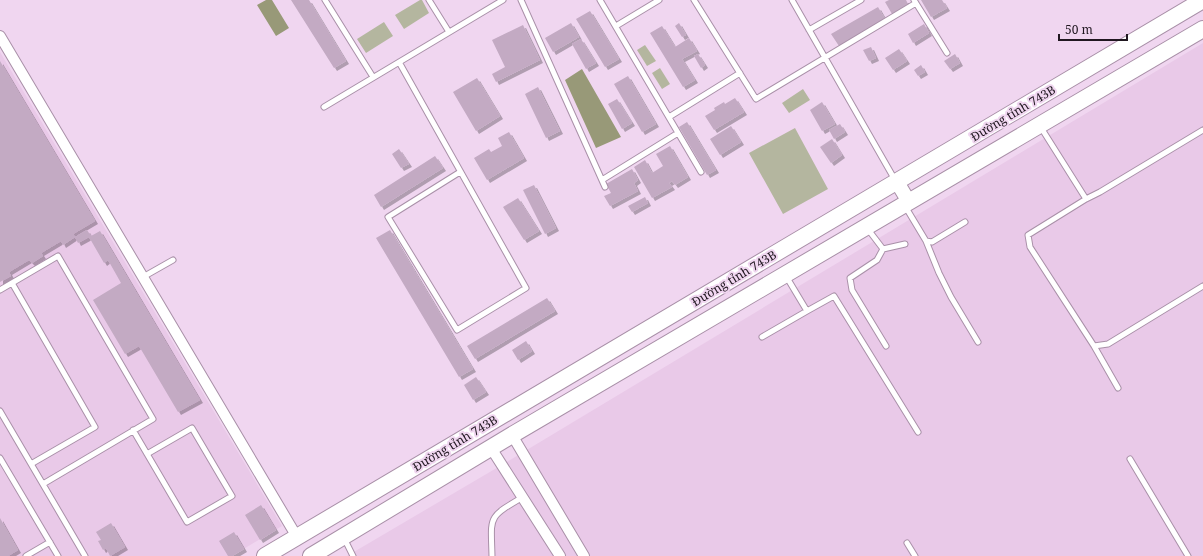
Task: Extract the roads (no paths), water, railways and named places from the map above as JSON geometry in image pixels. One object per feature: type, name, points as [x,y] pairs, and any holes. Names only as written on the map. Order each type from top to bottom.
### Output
[{"type":"main road","name":"Đường tỉnh 743B","points":[[265,556],[1203,0]]},
{"type":"main road","name":"Đường tỉnh 743B","points":[[311,556],[512,435],[1203,29]]},
{"type":"main road","points":[[897,182],[906,203]]},
{"type":"street","points":[[0,36],[296,537]]},
{"type":"street","points":[[512,435],[584,556]]},
{"type":"street","points":[[491,448],[560,556]]},
{"type":"lane","points":[[325,0],[373,77]]},
{"type":"lane","points":[[429,0],[449,32]]},
{"type":"lane","points":[[324,107],[504,0]]},
{"type":"lane","points":[[521,0],[605,188]]},
{"type":"lane","points":[[600,0],[701,172]]},
{"type":"lane","points":[[616,26],[659,0]]},
{"type":"lane","points":[[694,0],[756,99],[915,2],[947,53]]},
{"type":"lane","points":[[792,0],[897,182]]},
{"type":"lane","points":[[809,30],[862,0]]},
{"type":"lane","points":[[399,62],[526,288],[457,330],[388,217],[460,172]]},
{"type":"lane","points":[[669,117],[740,73]]},
{"type":"lane","points":[[1039,125],[1086,199]]},
{"type":"lane","points":[[1118,388],[1094,346],[1030,247],[1028,235],[1203,130]]},
{"type":"lane","points":[[602,180],[678,133]]},
{"type":"lane","points":[[906,203],[926,241],[951,297],[978,342]]},
{"type":"lane","points":[[926,241],[932,242],[965,222]]},
{"type":"lane","points":[[866,227],[883,249]]},
{"type":"lane","points":[[886,346],[852,290],[850,278],[877,260],[883,249],[905,244]]},
{"type":"lane","points":[[0,290],[58,256],[153,419],[42,484]]},
{"type":"lane","points":[[143,278],[173,260]]},
{"type":"lane","points":[[785,275],[808,311]]},
{"type":"lane","points":[[12,283],[95,427],[31,464]]},
{"type":"lane","points":[[1094,346],[1108,344],[1203,286]]},
{"type":"lane","points":[[762,337],[834,296],[918,432]]},
{"type":"lane","points":[[0,411],[85,556]]},
{"type":"lane","points":[[133,430],[147,454],[187,522],[232,496],[192,428],[147,454]]},
{"type":"lane","points":[[0,458],[58,556]]},
{"type":"lane","points":[[1130,459],[1188,556]]},
{"type":"lane","points":[[492,556],[490,529],[493,518],[501,510],[523,498]]},
{"type":"lane","points":[[343,537],[354,556]]},
{"type":"lane","points":[[26,556],[50,542]]},
{"type":"lane","points":[[907,543],[915,556]]}]
